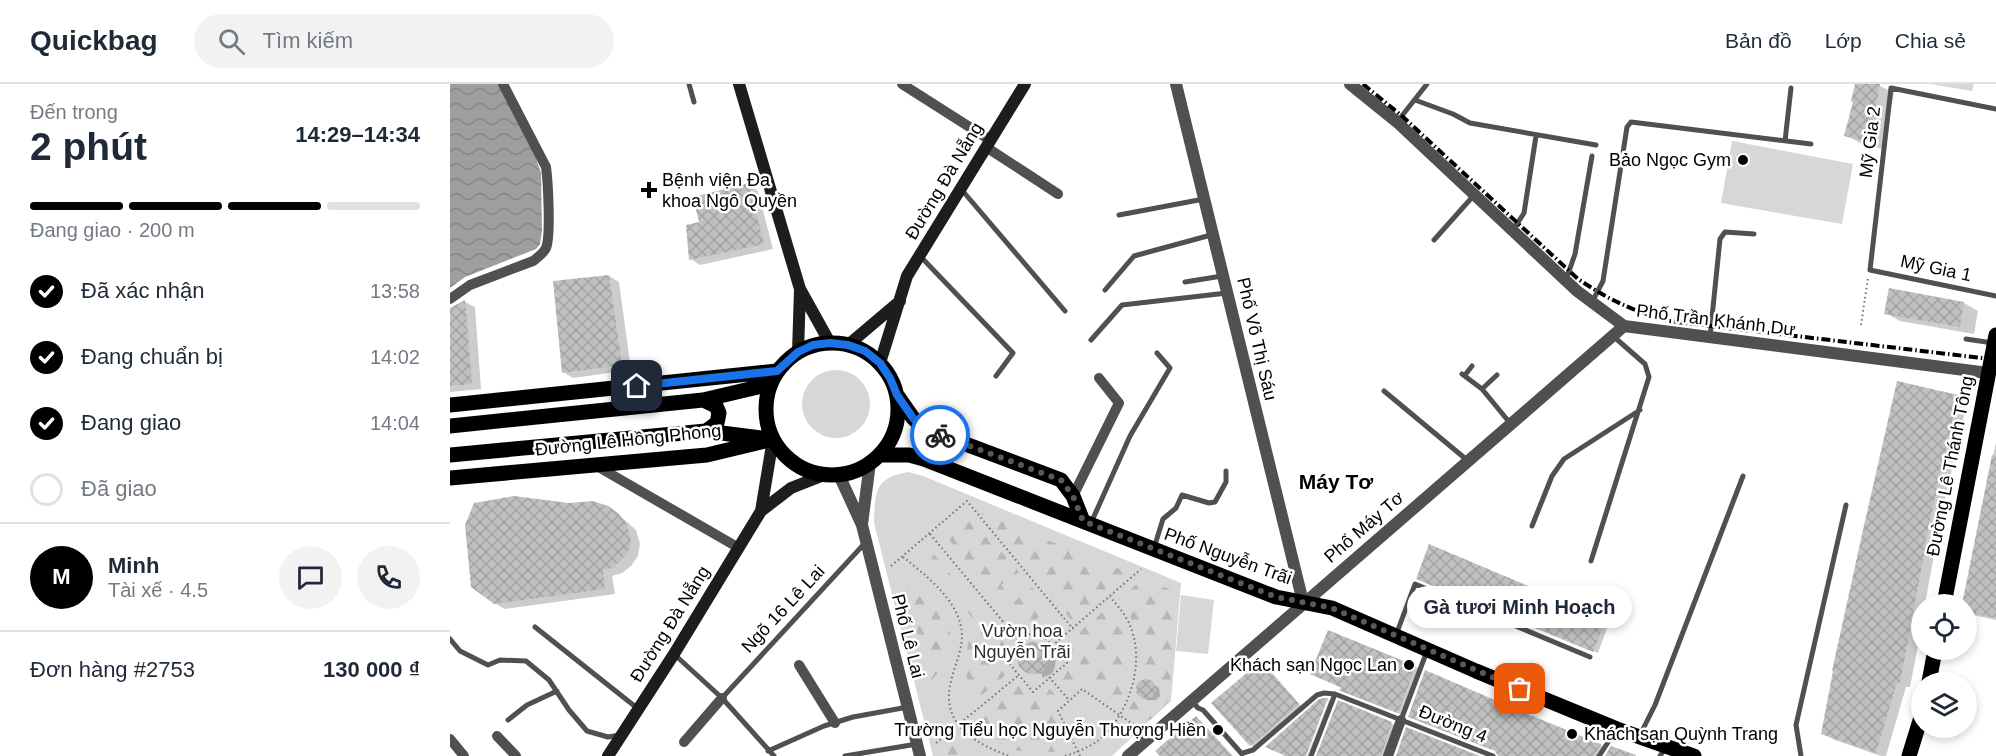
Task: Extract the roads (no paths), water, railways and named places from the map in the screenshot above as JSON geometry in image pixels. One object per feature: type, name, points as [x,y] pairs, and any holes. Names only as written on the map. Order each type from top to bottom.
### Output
[{"type":"main road","points":[[739,84],[800,289],[830,343]]},
{"type":"main road","name":"Đường Đà Nẵng","points":[[880,363],[908,276],[1025,84]]},
{"type":"main road","points":[[798,352],[800,289]]},
{"type":"main road","name":"Đường Đà Nẵng","points":[[848,345],[900,300]]},
{"type":"main road","points":[[897,395],[898,411],[889,442],[875,459],[855,471],[831,475],[803,469],[786,456],[773,439],[768,426],[767,398],[774,378],[798,352],[813,345],[830,343],[848,345],[865,351],[880,363],[897,395],[923,428],[1061,480],[1073,496],[1087,523]]},
{"type":"main road","name":"Đường Lê Thánh Tông","points":[[1946,594],[1995,345]]},
{"type":"main road","points":[[450,405],[774,378]]},
{"type":"main road","name":"Đường Lê Hồng Phong","points":[[450,426],[703,400],[774,378]]},
{"type":"main road","points":[[703,400],[716,406],[719,413],[717,423],[706,431]]},
{"type":"main road","name":"Đường Lê Hồng Phong","points":[[450,455],[706,431],[773,439]]},
{"type":"main road","name":"Đường Đà Nẵng","points":[[608,756],[674,654],[761,510],[773,439]]},
{"type":"main road","name":"Đường Lê Hồng Phong","points":[[450,478],[707,454],[773,439]]},
{"type":"main road","name":"Phố Nguyễn Trãi","points":[[875,459],[909,455],[924,459],[1276,597],[1332,608],[1639,737],[1663,751],[1694,756]]},
{"type":"main road","name":"Đường Đà Nẵng","points":[[761,510],[791,488],[831,475]]},
{"type":"main road","points":[[1909,756],[1915,738]]},
{"type":"street","points":[[450,298],[471,285],[533,261],[541,255],[548,241],[546,168],[502,84]]},
{"type":"street","points":[[902,84],[1058,194]]},
{"type":"street","name":"Phố Võ Thị Sáu","points":[[1176,84],[1303,602]]},
{"type":"street","name":"Phố Trần Khánh Dư","points":[[1350,84],[1397,122],[1566,281],[1624,326],[1988,373]]},
{"type":"street","name":"Phố Máy Tơ","points":[[1128,756],[1195,704],[1303,602],[1624,326]]},
{"type":"street","points":[[1073,496],[1119,403],[1099,378]]},
{"type":"street","name":"Phố Lê Lai","points":[[862,525],[875,459]]},
{"type":"street","points":[[595,465],[739,548]]},
{"type":"street","name":"Phố Lê Lai","points":[[831,475],[862,525],[918,750]]},
{"type":"street","points":[[799,665],[835,723]]},
{"type":"street","points":[[684,741],[722,698]]},
{"type":"street","points":[[1388,756],[1401,720]]},
{"type":"street","points":[[497,736],[516,756]]},
{"type":"street","points":[[450,739],[464,756]]},
{"type":"lane","points":[[689,84],[694,102]]},
{"type":"lane","points":[[1397,122],[1427,84]]},
{"type":"lane","points":[[1785,141],[1791,88]]},
{"type":"lane","name":"Mỹ Gia 2","points":[[1870,270],[1892,88],[1996,109]]},
{"type":"lane","points":[[1415,100],[1470,123],[1596,146]]},
{"type":"lane","points":[[1592,302],[1603,281],[1627,127],[1631,122],[1811,144]]},
{"type":"lane","points":[[1513,230],[1524,213],[1536,136]]},
{"type":"lane","points":[[1566,281],[1575,254],[1592,156]]},
{"type":"lane","points":[[961,189],[1065,311]]},
{"type":"lane","points":[[1434,240],[1475,194]]},
{"type":"lane","points":[[1119,215],[1204,199]]},
{"type":"lane","points":[[1710,337],[1720,239],[1725,232],[1754,234]]},
{"type":"lane","points":[[1105,290],[1134,256],[1213,235]]},
{"type":"lane","points":[[920,256],[1013,353],[996,375]]},
{"type":"lane","name":"Mỹ Gia 1","points":[[1870,270],[1996,296]]},
{"type":"lane","points":[[1185,282],[1224,276]]},
{"type":"lane","points":[[1091,340],[1122,305],[1227,293]]},
{"type":"lane","points":[[1591,561],[1649,377],[1646,364],[1612,335]]},
{"type":"lane","points":[[1966,339],[1995,345]]},
{"type":"lane","points":[[1087,523],[1130,436],[1170,368],[1157,353]]},
{"type":"lane","points":[[1472,366],[1463,375],[1482,389],[1511,424]]},
{"type":"lane","points":[[1482,389],[1497,375]]},
{"type":"lane","points":[[1384,391],[1468,461]]},
{"type":"lane","points":[[1532,526],[1552,476],[1564,459],[1640,410]]},
{"type":"lane","points":[[1154,549],[1163,519],[1176,508],[1182,495],[1209,503],[1215,502],[1226,482],[1226,471]]},
{"type":"lane","points":[[1639,737],[1655,705],[1743,476]]},
{"type":"lane","points":[[1801,756],[1796,725],[1846,505]]},
{"type":"lane","name":"Ngõ 16 Lê Lai","points":[[722,698],[866,542]]},
{"type":"lane","points":[[1395,636],[1415,584],[1590,657]]},
{"type":"lane","points":[[535,627],[637,708]]},
{"type":"lane","points":[[450,639],[460,651],[488,665],[500,660],[526,661],[535,667],[557,691],[587,731],[608,737],[620,735]]},
{"type":"lane","points":[[1401,720],[1428,650]]},
{"type":"lane","points":[[674,654],[722,698],[774,756]]},
{"type":"lane","points":[[508,720],[527,705],[557,691]]},
{"type":"lane","points":[[1195,704],[1211,718],[1242,754],[1253,750],[1317,695],[1335,694],[1311,756]]},
{"type":"lane","name":"Đường 4","points":[[1335,694],[1493,756]]},
{"type":"lane","points":[[768,751],[853,717],[908,707]]},
{"type":"lane","points":[[1599,756],[1617,729]]},
{"type":"lane","points":[[845,756],[918,750]]},
{"type":"water","points":[[450,84],[498,84],[535,155],[541,173],[542,231],[540,244],[536,249],[465,277],[450,288]]},
{"type":"railway","points":[[1363,84],[1402,116],[1578,279],[1622,304],[1669,321],[1990,359],[1996,363]]},
{"type":"place","name":"Bảo Ngọc Gym","points":[[1743,160]]},
{"type":"place","name":"Bệnh viện Đa khoa Ngô Quyền","points":[[649,190]]},
{"type":"place","name":"Khách sạn Ngọc Lan","points":[[1409,665]]},
{"type":"place","name":"Gà tươi Minh Hoạch","points":[[1520,689]]},
{"type":"place","name":"Trường Tiểu học Nguyễn Thượng Hiền","points":[[1218,730]]},
{"type":"place","name":"Khách sạn Quỳnh Trang","points":[[1572,734]]},
{"type":"district","name":"Máy Tơ","points":[[1336,482]]},
{"type":"park label","name":"Vườn hoa Nguyễn Trãi","points":[[1022,641]]}]
